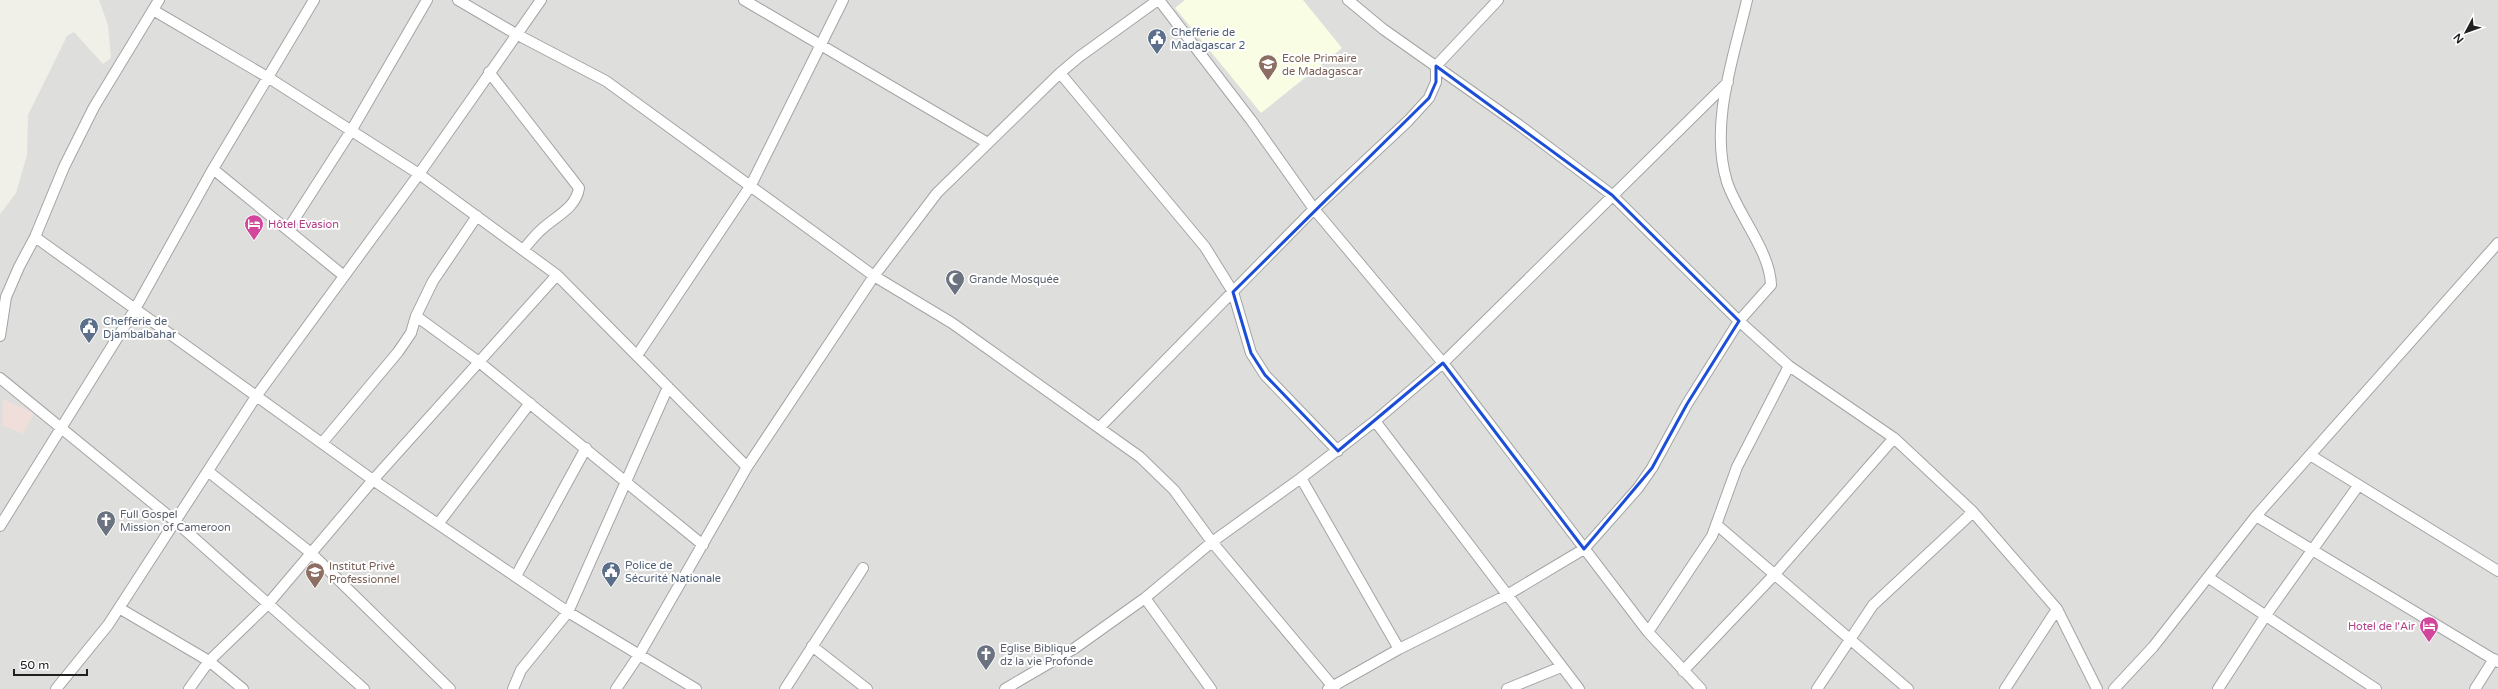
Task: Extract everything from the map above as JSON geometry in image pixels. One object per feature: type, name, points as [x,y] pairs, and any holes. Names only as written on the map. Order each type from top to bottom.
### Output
[{"type":"street","points":[[0,336],[6,297],[35,238],[64,167],[94,107],[159,0]]},
{"type":"street","points":[[0,526],[134,311],[213,169],[269,78],[314,0]]},
{"type":"street","points":[[288,229],[351,131],[427,0]]},
{"type":"street","points":[[458,0],[516,34],[606,80],[874,276],[952,323],[1100,427],[1140,458],[1174,490],[1212,542],[1332,688],[1399,648],[1507,595],[1584,548],[1638,488],[1652,468],[1687,404],[1739,321],[1771,285],[1771,275],[1727,182],[1721,145],[1728,82],[1747,0]]},
{"type":"street","points":[[56,689],[108,625],[257,395],[419,174],[489,72],[541,0]]},
{"type":"street","points":[[744,0],[986,142]]},
{"type":"street","points":[[638,354],[751,185],[822,45],[843,0]]},
{"type":"street","points":[[616,689],[639,655],[747,467],[874,276],[937,192],[986,142],[1060,73],[1079,57],[1159,0],[1251,120],[1314,209],[1443,363],[1648,632],[1701,689]]},
{"type":"street","points":[[1348,0],[1383,29],[1612,195],[1739,321],[1789,366],[1894,438],[1973,512],[2057,609],[2097,689]]},
{"type":"street","points":[[1100,427],[1314,209],[1408,121],[1429,98],[1436,82],[1436,66],[1498,0]]},
{"type":"street","points":[[153,10],[269,78],[419,174],[557,275],[638,354],[668,388],[747,467]]},
{"type":"street","points":[[489,72],[579,188],[578,195],[566,211],[543,229],[523,250]]},
{"type":"street","points":[[1060,73],[1205,247],[1234,292],[1251,353],[1266,375],[1338,451]]},
{"type":"street","points":[[1005,689],[1075,648],[1145,598],[1212,542],[1338,451],[1375,421],[1443,363],[1728,82]]},
{"type":"street","points":[[213,169],[344,276]]},
{"type":"street","points":[[322,443],[398,352],[411,334],[416,316],[433,281],[477,216]]},
{"type":"street","points":[[35,238],[134,311],[257,395],[373,480],[568,612],[696,689]]},
{"type":"street","points":[[2114,689],[2153,647],[2209,578],[2256,516],[2498,243]]},
{"type":"street","points":[[189,689],[209,661],[268,604],[373,480],[557,275]]},
{"type":"street","points":[[416,316],[479,362],[703,544]]},
{"type":"street","points":[[1648,632],[1712,536],[1736,467],[1789,366]]},
{"type":"street","points":[[0,378],[62,427],[176,522],[364,689]]},
{"type":"street","points":[[513,689],[521,670],[568,612],[668,388]]},
{"type":"street","points":[[438,524],[530,403]]},
{"type":"street","points":[[1375,421],[1579,689]]},
{"type":"street","points":[[1683,671],[1775,574],[1894,438]]},
{"type":"street","points":[[516,576],[586,448]]},
{"type":"street","points":[[2310,455],[2358,486],[2498,570]]},
{"type":"street","points":[[208,472],[311,553],[448,684],[450,689]]},
{"type":"street","points":[[1301,478],[1399,648]]},
{"type":"street","points":[[2218,689],[2266,615],[2358,486]]},
{"type":"street","points":[[1817,689],[1851,641],[1873,605],[1973,512]]},
{"type":"street","points":[[2256,516],[2496,660],[2475,689]]},
{"type":"street","points":[[1716,525],[1908,689]]},
{"type":"street","points":[[785,689],[863,568]]},
{"type":"street","points":[[2209,578],[2266,615],[2370,688]]},
{"type":"street","points":[[1145,598],[1211,689]]},
{"type":"street","points":[[119,608],[209,661],[243,689]]},
{"type":"street","points":[[2005,689],[2057,609]]},
{"type":"street","points":[[812,646],[867,689]]},
{"type":"street","points":[[1507,689],[1561,667]]},
{"type":"highlighted area","points":[[1436,66],[1612,195],[1739,321],[1687,404],[1652,468],[1584,549],[1443,363],[1338,451],[1265,375],[1251,353],[1233,292],[1429,98],[1436,82]]},
{"type":"shaded area","points":[[99,0],[2498,0],[2498,689],[0,689],[0,214],[16,193],[27,155],[28,115],[67,36],[74,32],[103,64],[111,58],[108,25]]},
{"type":"shaded area","name":"Ecole Primaire de Madagascar","points":[[1185,0],[1303,0],[1342,48],[1261,113],[1175,8]]},
{"type":"shaded area","points":[[3,399],[34,413],[23,434],[2,425]]},
{"type":"place","name":"Chefferie de Madagascar 2","points":[[1157,55]]},
{"type":"place","name":"Ecole Primaire de Madagascar","points":[[1268,81]]},
{"type":"place","name":"Hôtel Evasion","points":[[254,241]]},
{"type":"place","name":"Grande Mosquée","points":[[955,296]]},
{"type":"place","name":"Chefferie de Djambalbahar","points":[[89,344]]},
{"type":"place","name":"Full Gospel Mission of Cameroon","points":[[106,537]]},
{"type":"place","name":"Police de Sécurité Nationale","points":[[611,588]]},
{"type":"place","name":"Institut Privé Professionnel","points":[[315,589]]},
{"type":"place","name":"Hotel de l'Air","points":[[2429,643]]},
{"type":"place","name":"Eglise Biblique dz la vie Profonde","points":[[986,671]]}]
